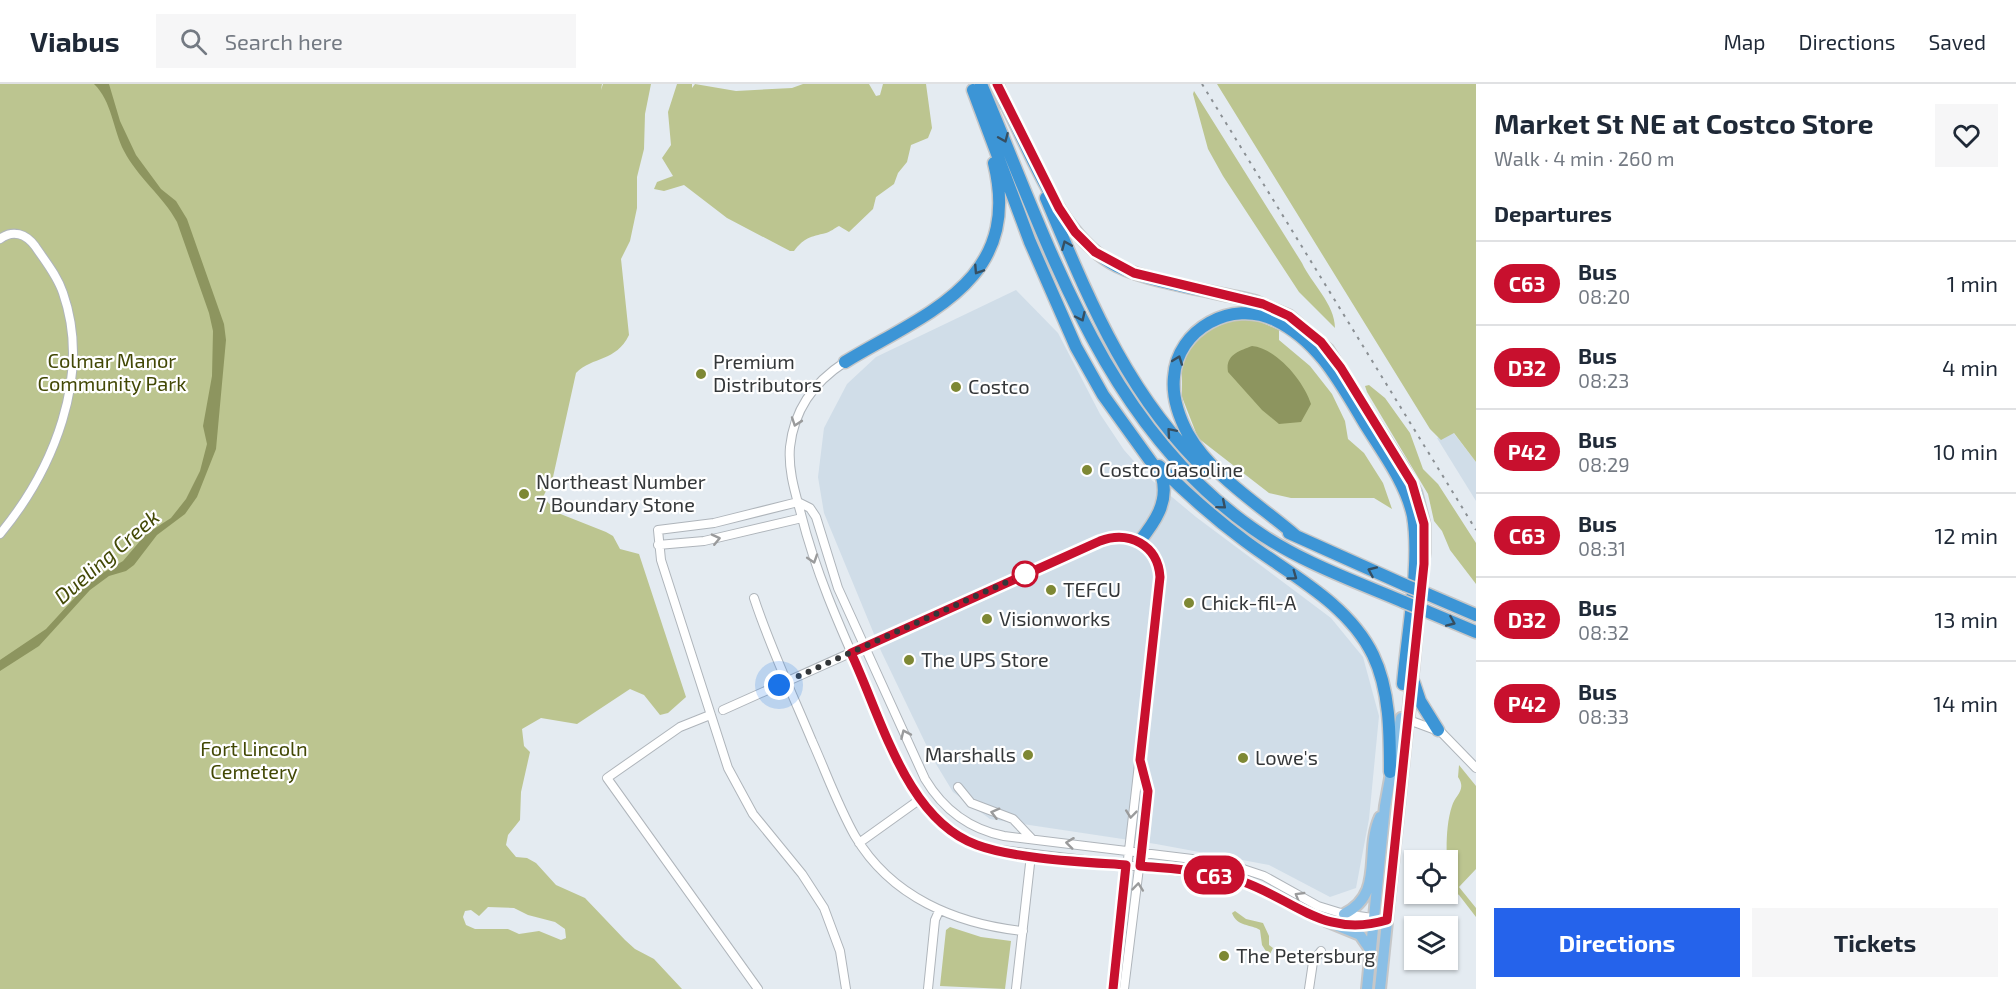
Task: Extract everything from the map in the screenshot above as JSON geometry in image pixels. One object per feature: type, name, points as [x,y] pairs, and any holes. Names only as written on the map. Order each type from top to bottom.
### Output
[{"type":"highway","points":[[997,84],[1095,313],[1131,380],[1165,425],[1203,467],[1248,506],[1296,537],[1476,615]]},
{"type":"highway","points":[[845,362],[954,297],[973,279],[986,256],[996,224],[997,181],[975,86]]},
{"type":"highway","points":[[975,86],[1030,242],[1076,347],[1103,395],[1147,454],[1161,477],[1164,498],[1160,512],[1139,542]]},
{"type":"highway","points":[[975,86],[1086,330],[1120,388],[1149,429],[1198,482],[1252,528],[1304,558],[1476,632]]},
{"type":"highway","points":[[1003,99],[1059,208],[1075,232],[1095,252],[1134,273],[1263,304],[1306,328],[1335,358],[1402,466],[1419,502],[1424,524],[1424,553],[1412,675],[1404,719]]},
{"type":"highway","points":[[1296,537],[1210,463],[1192,440],[1180,413],[1174,384],[1178,360],[1194,334],[1218,318],[1239,313],[1265,315],[1290,328],[1309,343],[1330,368],[1404,490],[1413,518],[1416,547],[1404,719]]},
{"type":"highway","points":[[1147,454],[1216,519],[1343,614],[1369,647],[1394,710],[1404,719]]},
{"type":"highway","points":[[1412,675],[1420,701],[1438,730]]},
{"type":"highway","points":[[1382,680],[1390,772]]},
{"type":"main road","points":[[1367,989],[1385,806],[1390,772],[1404,719]]},
{"type":"main road","points":[[1380,989],[1404,719]]},
{"type":"main road","points":[[1344,914],[1361,904],[1368,893],[1375,833],[1385,806]]},
{"type":"main road","points":[[1326,921],[1360,935],[1371,951]]},
{"type":"street","points":[[0,238],[15,233],[25,235],[48,265],[58,281],[67,306],[73,351],[64,413],[49,455],[34,487],[0,534]]},
{"type":"street","points":[[845,362],[819,382],[808,396],[796,421],[790,459],[801,518],[820,581],[851,653],[919,800],[935,819],[963,839],[993,850],[1233,879],[1255,886],[1307,914],[1326,921],[1366,926],[1374,921]]},
{"type":"street","points":[[846,989],[840,951],[824,908],[805,878],[762,826],[741,795],[722,753],[658,546],[658,530],[705,525],[798,502],[810,508],[816,517],[835,580],[925,779],[939,800],[958,817],[979,829],[1032,839],[1235,865],[1264,876],[1318,906],[1374,921],[1387,920]]},
{"type":"street","points":[[658,546],[704,541],[801,518]]},
{"type":"street","points":[[723,710],[1100,541],[1118,536],[1139,542],[1155,558],[1160,577],[1140,760],[1135,779],[1113,989]]},
{"type":"street","points":[[754,598],[786,682],[860,843],[891,879],[939,911],[976,924],[1023,931]]},
{"type":"street","points":[[710,715],[680,726],[607,778],[758,989]]},
{"type":"street","points":[[1404,719],[1438,730],[1476,768]]},
{"type":"street","points":[[1124,989],[1148,791],[1140,760]]},
{"type":"street","points":[[958,787],[971,804],[1013,819],[1032,839]]},
{"type":"street","points":[[860,843],[919,800]]},
{"type":"street","points":[[1016,989],[1032,855]]},
{"type":"street","points":[[928,989],[935,920],[939,911]]},
{"type":"street","points":[[1309,989],[1312,962],[1321,951]]},
{"type":"street","points":[[1115,971],[1126,972]]},
{"type":"shaded area","points":[[94,84],[109,84],[120,121],[136,155],[161,189],[176,201],[187,219],[224,324],[226,340],[216,449],[197,497],[185,514],[157,535],[134,565],[126,571],[109,576],[90,590],[39,646],[0,671],[0,660],[46,629],[91,580],[123,561],[146,534],[171,518],[186,499],[200,471],[207,444],[203,426],[212,376],[213,331],[209,313],[177,222],[130,161],[120,143],[109,107]]},
{"type":"shaded area","points":[[1016,290],[1058,333],[1100,414],[1124,450],[1148,477],[1196,517],[1331,618],[1363,657],[1379,716],[1369,819],[1356,888],[1330,897],[1269,865],[1156,844],[990,819],[953,792],[933,759],[881,651],[824,513],[818,477],[824,428],[847,384],[876,357]]},
{"type":"shaded area","points":[[1252,346],[1261,348],[1279,359],[1296,376],[1311,404],[1301,422],[1279,424],[1262,410],[1228,372],[1229,361],[1234,354]]},
{"type":"shaded area","points":[[1452,431],[1476,462],[1476,501],[1437,438]]},
{"type":"green space","name":"Fort Lincoln Cemetery","points":[[0,84],[602,84],[601,90],[603,84],[651,84],[645,114],[644,149],[637,177],[637,208],[630,241],[621,259],[629,335],[618,350],[576,373],[553,477],[543,497],[558,513],[606,532],[613,536],[620,549],[639,554],[686,697],[668,713],[660,715],[644,695],[630,689],[577,724],[541,718],[522,729],[524,746],[530,752],[521,792],[520,820],[508,835],[506,845],[516,857],[527,858],[536,863],[556,885],[585,898],[625,940],[635,949],[654,959],[682,989],[0,989]],"holes":[[[488,907],[514,908],[528,915],[555,922],[565,929],[566,938],[561,940],[539,931],[519,934],[508,929],[475,929],[466,925],[463,917],[465,911],[471,910],[479,916]]]},
{"type":"green space","points":[[677,84],[692,84],[692,88],[695,84],[736,91],[792,88],[803,84],[869,84],[876,96],[880,95],[883,84],[926,84],[932,128],[928,138],[911,145],[907,162],[898,173],[894,184],[876,197],[873,209],[849,232],[839,226],[808,238],[794,251],[790,251],[727,218],[684,185],[664,191],[654,189],[657,182],[673,176],[662,158],[671,145],[668,112]]},
{"type":"green space","points":[[1217,84],[1476,84],[1476,462],[1454,433],[1441,440],[1430,429]]},
{"type":"green space","points":[[1194,91],[1327,302],[1335,328],[1299,292],[1223,176],[1208,149]]},
{"type":"green space","points":[[1254,319],[1279,330],[1279,340],[1310,366],[1332,394],[1345,421],[1348,439],[1364,453],[1383,483],[1392,509],[1374,498],[1291,498],[1269,493],[1198,438],[1182,397],[1182,365],[1187,351],[1205,332],[1232,320]]},
{"type":"green space","points":[[1369,385],[1385,398],[1410,433],[1423,469],[1438,484],[1476,543],[1476,584],[1450,550],[1442,531],[1434,521],[1428,494],[1367,392],[1365,386]]},
{"type":"green space","points":[[1459,765],[1476,786],[1476,869],[1459,887],[1476,908],[1476,917],[1458,894],[1458,850],[1447,850],[1449,815],[1453,802],[1461,789],[1458,777]]},
{"type":"green space","points":[[1235,911],[1246,919],[1263,923],[1269,936],[1269,945],[1273,948],[1269,956],[1262,945],[1260,930],[1237,921],[1232,913]]},
{"type":"green space","points":[[950,927],[981,937],[1011,941],[1005,989],[940,986],[946,930]]},
{"type":"railway","points":[[1202,84],[1476,530]]},
{"type":"bus line","name":"C63","points":[[997,84],[1059,208],[1069,225],[1095,252],[1109,262],[1134,273],[1263,304],[1289,316],[1321,342],[1341,368],[1412,483],[1424,524],[1424,564],[1387,920],[1366,926],[1336,923],[1314,917],[1291,907],[1255,886],[1233,879],[1140,866],[1148,791],[1140,760],[1160,569],[1148,548],[1134,538],[1109,537],[851,653],[911,787],[929,813],[948,830],[977,845],[1002,852],[1126,865],[1113,989]]},
{"type":"place","name":"Premium Distributors","points":[[701,374]]},
{"type":"place","name":"Costco","points":[[956,387]]},
{"type":"place","name":"Costco Gasoline","points":[[1087,470]]},
{"type":"place","name":"Northeast Number 7 Boundary Stone","points":[[524,494]]},
{"type":"place","name":"TEFCU","points":[[1051,590]]},
{"type":"place","name":"Chick-fil-A","points":[[1189,603]]},
{"type":"place","name":"Visionworks","points":[[987,619]]},
{"type":"place","name":"The UPS Store","points":[[909,660]]},
{"type":"place","name":"Marshalls","points":[[1028,755]]},
{"type":"place","name":"Lowe's","points":[[1243,758]]},
{"type":"place","name":"The Petersburg","points":[[1224,956]]},
{"type":"route","points":[[779,685],[1029,572],[1025,574]]},
{"type":"park label","name":"Colmar Manor Community Park","points":[[112,372]]},
{"type":"water label","name":"Dueling Creek","points":[[107,557]]}]
